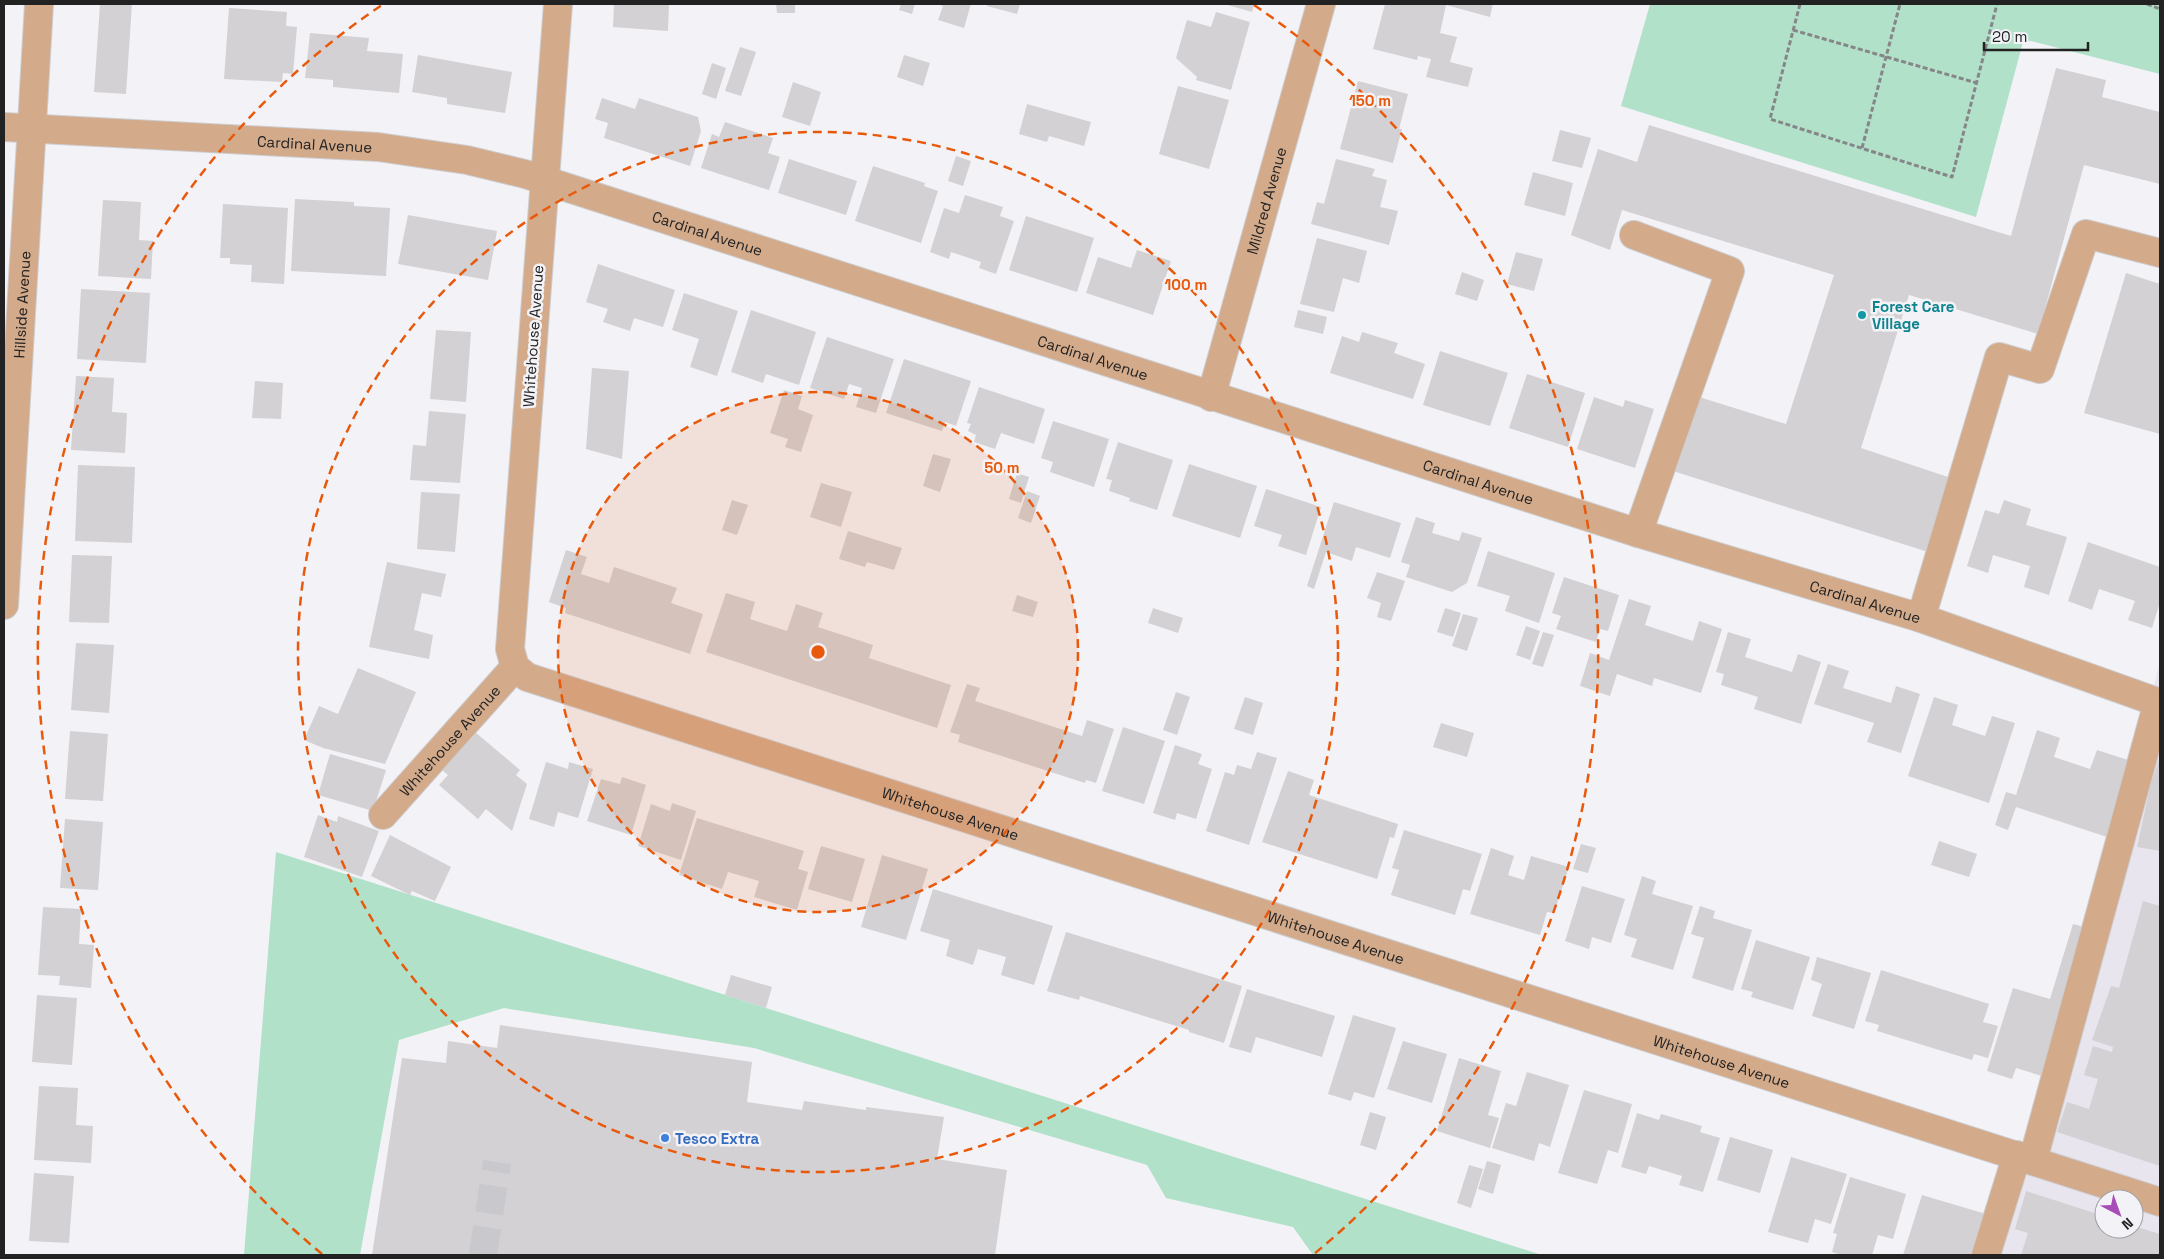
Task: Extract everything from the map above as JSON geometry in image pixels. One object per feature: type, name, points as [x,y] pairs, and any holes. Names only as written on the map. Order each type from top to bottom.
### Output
[{"type":"street","name":"Hillside Avenue","points":[[4,605],[38,4]]},
{"type":"street","name":"Whitehouse Avenue","points":[[558,4],[510,649],[515,667],[527,677],[2160,1202]]},
{"type":"street","name":"Mildred Avenue","points":[[1211,397],[1321,4]]},
{"type":"street","name":"Cardinal Avenue","points":[[4,126],[378,147],[467,160],[545,180],[1211,397],[1638,533],[1921,618],[2159,703]]},
{"type":"street","points":[[1921,618],[2000,357],[2040,369],[2086,234],[2160,253]]},
{"type":"street","points":[[1634,235],[1730,271],[1638,533]]},
{"type":"street","name":"Whitehouse Avenue","points":[[383,814],[515,667]]},
{"type":"street","points":[[1986,1255],[2025,1158],[2159,703]]},
{"type":"path","points":[[1800,4],[1770,119],[1952,177],[1997,4]]},
{"type":"path","points":[[1862,148],[1900,4]]},
{"type":"path","points":[[2147,4],[2160,8]]},
{"type":"path","points":[[1793,30],[1977,83]]},
{"type":"shaded area","points":[[2160,662],[2160,1255],[1990,1255],[2093,929]]},
{"type":"green space","points":[[1650,4],[2160,4],[2160,74],[2031,41],[2023,42],[1976,217],[1621,106]]},
{"type":"green space","points":[[276,852],[1542,1255],[1313,1255],[1293,1227],[1166,1198],[1147,1165],[754,1048],[504,1008],[399,1040],[360,1255],[244,1255]]},
{"type":"building","points":[[100,4],[132,4],[126,94],[94,92]]},
{"type":"building","points":[[614,4],[669,4],[668,31],[613,27]]},
{"type":"building","points":[[776,4],[795,4],[795,13],[777,13]]},
{"type":"building","points":[[901,4],[915,4],[912,14],[899,10]]},
{"type":"building","points":[[938,4],[971,4],[964,28],[938,20],[943,6]]},
{"type":"building","points":[[988,4],[1020,4],[1017,14],[987,6]]},
{"type":"building","points":[[1224,4],[1254,4],[1252,12]]},
{"type":"building","points":[[1385,4],[1493,4],[1490,17],[1446,5],[1440,33],[1457,37],[1450,62],[1473,68],[1468,87],[1426,77],[1431,59],[1418,56],[1417,60],[1373,49]]},
{"type":"building","points":[[229,8],[287,12],[286,26],[297,27],[293,74],[283,73],[282,82],[224,79]]},
{"type":"building","points":[[1216,12],[1250,22],[1231,90],[1196,80],[1197,77],[1176,58],[1187,20],[1211,27]]},
{"type":"building","points":[[310,33],[369,38],[367,51],[403,54],[399,93],[333,87],[333,80],[305,78]]},
{"type":"building","points":[[740,47],[756,52],[741,96],[725,91]]},
{"type":"building","points":[[418,55],[512,72],[505,113],[447,104],[447,98],[412,92]]},
{"type":"building","points":[[904,55],[930,63],[923,86],[897,77]]},
{"type":"building","points":[[712,63],[726,68],[716,99],[702,94]]},
{"type":"building","name":"Forest Care Village","points":[[2056,68],[2106,80],[2102,97],[2160,112],[2160,184],[2084,165],[2038,334],[1909,295],[1861,448],[1951,478],[1928,552],[1673,471],[1696,396],[1786,424],[1834,275],[1622,210],[1610,250],[1571,235],[1598,149],[1637,162],[1649,125],[2011,236]]},
{"type":"building","points":[[1358,81],[1408,94],[1399,129],[1402,129],[1393,163],[1340,149]]},
{"type":"building","points":[[793,82],[821,92],[810,126],[782,117]]},
{"type":"building","points":[[1178,86],[1229,100],[1209,169],[1159,154]]},
{"type":"building","points":[[602,98],[635,109],[639,98],[698,117],[701,131],[690,166],[604,138],[608,123],[595,119]]},
{"type":"building","points":[[1027,104],[1091,122],[1084,146],[1049,136],[1047,142],[1019,134]]},
{"type":"building","points":[[725,122],[773,138],[768,153],[780,157],[769,190],[701,168],[712,134],[719,137]]},
{"type":"building","points":[[1560,130],[1591,138],[1582,168],[1552,161]]},
{"type":"building","points":[[956,156],[971,161],[963,186],[948,181]]},
{"type":"building","points":[[789,159],[857,181],[846,215],[778,193]]},
{"type":"building","points":[[1336,159],[1375,169],[1372,176],[1387,180],[1380,207],[1398,211],[1389,245],[1311,224],[1317,202],[1324,204]]},
{"type":"building","points":[[873,166],[925,183],[924,186],[938,191],[921,243],[855,221]]},
{"type":"building","points":[[1533,172],[1573,183],[1565,216],[1524,205]]},
{"type":"building","points":[[965,195],[1003,207],[1000,216],[1014,221],[996,274],[979,268],[981,262],[951,252],[949,259],[930,252],[944,208],[959,213]]},
{"type":"building","points":[[295,199],[354,202],[354,206],[390,208],[386,276],[291,271]]},
{"type":"building","points":[[103,200],[141,202],[139,240],[153,241],[151,279],[98,276]]},
{"type":"building","points":[[223,204],[288,208],[284,284],[251,282],[252,265],[230,264],[230,258],[220,258]]},
{"type":"building","points":[[408,215],[497,231],[488,280],[398,264]]},
{"type":"building","points":[[1026,216],[1094,238],[1077,292],[1009,270]]},
{"type":"building","points":[[1317,238],[1367,251],[1359,283],[1343,278],[1334,312],[1300,304]]},
{"type":"building","points":[[1137,250],[1171,261],[1153,315],[1086,293],[1098,257],[1131,268]]},
{"type":"building","points":[[1516,252],[1543,259],[1534,291],[1507,284]]},
{"type":"building","points":[[598,264],[675,290],[663,327],[634,318],[630,331],[603,322],[608,309],[586,302]]},
{"type":"building","points":[[1462,272],[1484,280],[1477,301],[1455,294]]},
{"type":"building","points":[[2126,273],[2160,284],[2160,434],[2084,413]]},
{"type":"building","points":[[81,289],[150,293],[146,363],[77,359]]},
{"type":"building","points":[[684,293],[738,311],[717,376],[690,367],[699,339],[672,330]]},
{"type":"building","points":[[751,310],[816,332],[799,385],[766,374],[763,383],[731,372]]},
{"type":"building","points":[[1298,310],[1327,317],[1323,334],[1294,327]]},
{"type":"building","points":[[436,330],[471,332],[466,402],[430,399]]},
{"type":"building","points":[[1362,332],[1398,343],[1394,353],[1425,364],[1413,399],[1330,373],[1342,336],[1359,342]]},
{"type":"building","points":[[827,337],[894,359],[876,413],[856,407],[862,388],[849,384],[844,399],[810,388]]},
{"type":"building","points":[[1440,351],[1508,373],[1490,426],[1423,405]]},
{"type":"building","points":[[904,359],[971,381],[956,426],[945,422],[942,431],[886,413]]},
{"type":"building","points":[[592,368],[629,371],[622,459],[586,449]]},
{"type":"building","points":[[1527,374],[1585,393],[1568,447],[1509,428]]},
{"type":"building","points":[[76,376],[114,378],[112,412],[127,413],[125,453],[71,450]]},
{"type":"building","points":[[255,381],[283,383],[281,419],[252,418]]},
{"type":"building","points":[[979,387],[1045,409],[1034,444],[1001,433],[995,449],[974,442],[976,435],[968,431],[971,424],[967,423]]},
{"type":"building","points":[[784,390],[802,396],[798,409],[813,415],[801,452],[785,447],[788,439],[770,433]]},
{"type":"building","points":[[1594,397],[1623,407],[1625,400],[1654,409],[1635,468],[1577,449]]},
{"type":"building","points":[[429,411],[466,414],[460,483],[410,480],[413,445],[426,446]]},
{"type":"building","points":[[1053,421],[1109,439],[1094,487],[1050,472],[1053,462],[1041,458]]},
{"type":"building","points":[[1118,442],[1173,460],[1157,510],[1129,501],[1130,498],[1109,491],[1112,480],[1106,479]]},
{"type":"building","points":[[933,454],[951,459],[940,492],[923,486]]},
{"type":"building","points":[[1189,464],[1257,486],[1240,538],[1172,516]]},
{"type":"building","points":[[78,465],[135,467],[132,543],[75,541]]},
{"type":"building","points":[[1017,473],[1029,477],[1021,503],[1009,499]]},
{"type":"building","points":[[821,483],[852,492],[841,527],[810,517]]},
{"type":"building","points":[[1266,489],[1321,507],[1306,555],[1278,546],[1282,535],[1254,526]]},
{"type":"building","points":[[1027,491],[1040,496],[1031,523],[1018,518]]},
{"type":"building","points":[[421,492],[460,494],[455,552],[417,549]]},
{"type":"building","points":[[732,500],[748,505],[737,535],[722,530]]},
{"type":"building","points":[[2004,500],[2031,509],[2026,525],[2067,537],[2049,595],[2024,587],[2030,566],[1993,555],[1988,573],[1967,566],[1985,510],[1999,514]]},
{"type":"building","points":[[1334,502],[1401,523],[1390,558],[1356,547],[1352,561],[1326,552],[1314,589],[1307,586]]},
{"type":"building","points":[[1416,517],[1435,523],[1432,533],[1459,541],[1462,532],[1482,538],[1467,583],[1452,592],[1406,577],[1410,565],[1401,562]]},
{"type":"building","points":[[848,531],[902,548],[894,570],[867,562],[865,567],[839,559]]},
{"type":"building","points":[[2088,542],[2160,567],[2160,602],[2152,628],[2128,620],[2135,601],[2099,589],[2092,610],[2068,601]]},
{"type":"building","points":[[566,550],[587,557],[581,574],[609,583],[614,567],[677,588],[671,603],[703,614],[690,654],[565,613],[566,608],[549,602]]},
{"type":"building","points":[[1488,551],[1555,573],[1539,623],[1505,611],[1510,596],[1477,586]]},
{"type":"building","points":[[72,555],[112,556],[109,623],[69,622]]},
{"type":"building","points":[[387,562],[446,574],[441,597],[422,593],[414,630],[433,635],[429,659],[369,647]]},
{"type":"building","points":[[1377,572],[1405,581],[1391,621],[1377,617],[1381,603],[1367,598]]},
{"type":"building","points":[[1564,577],[1619,595],[1608,631],[1600,629],[1596,642],[1556,629],[1561,616],[1552,613]]},
{"type":"building","points":[[726,593],[755,602],[750,619],[787,631],[796,604],[823,613],[818,627],[873,645],[869,658],[951,685],[937,728],[706,652]]},
{"type":"building","points":[[1017,595],[1038,602],[1033,617],[1012,611]]},
{"type":"building","points":[[1629,599],[1651,606],[1645,625],[1693,641],[1699,621],[1722,629],[1701,693],[1654,678],[1652,686],[1617,674],[1610,696],[1580,686],[1590,653],[1609,660]]},
{"type":"building","points":[[1153,608],[1183,618],[1178,633],[1148,623]]},
{"type":"building","points":[[1445,608],[1461,613],[1453,637],[1437,632]]},
{"type":"building","points":[[1463,614],[1478,618],[1467,651],[1452,646]]},
{"type":"building","points":[[1526,626],[1540,631],[1530,660],[1516,655]]},
{"type":"building","points":[[1543,632],[1554,635],[1543,667],[1532,664]]},
{"type":"building","points":[[1728,632],[1751,639],[1745,657],[1792,672],[1798,654],[1821,662],[1801,724],[1754,709],[1758,697],[1721,685],[1724,674],[1716,672]]},
{"type":"building","points":[[76,643],[114,645],[109,713],[71,710]]},
{"type":"building","points":[[1828,664],[1849,671],[1843,688],[1891,703],[1896,686],[1920,694],[1901,753],[1867,742],[1874,723],[1814,704]]},
{"type":"building","points":[[358,668],[416,692],[385,764],[323,748],[304,740],[319,706],[338,714]]},
{"type":"building","points":[[967,684],[980,688],[975,701],[1082,736],[1087,720],[1114,729],[1096,783],[1086,780],[1085,783],[958,742],[960,735],[950,732]]},
{"type":"building","points":[[1176,692],[1190,697],[1177,735],[1163,730]]},
{"type":"building","points":[[1245,697],[1263,703],[1253,735],[1234,729]]},
{"type":"building","points":[[1934,697],[1958,705],[1952,725],[1985,736],[1992,716],[2015,723],[1989,803],[1908,776]]},
{"type":"building","points":[[1441,723],[1474,733],[1467,757],[1433,747]]},
{"type":"building","points":[[1123,727],[1165,741],[1144,804],[1102,791]]},
{"type":"building","points":[[2037,730],[2060,738],[2054,757],[2090,769],[2097,750],[2131,761],[2110,838],[2016,807],[2008,830],[1995,825],[2006,792],[2016,795]]},
{"type":"building","points":[[70,731],[108,734],[103,801],[65,799]]},
{"type":"building","points":[[475,732],[520,770],[516,775],[527,784],[512,831],[486,809],[478,819],[439,785],[448,775],[442,770]]},
{"type":"building","points":[[1175,745],[1202,754],[1198,764],[1212,769],[1196,819],[1177,813],[1175,820],[1153,813]]},
{"type":"building","points":[[1257,752],[1277,758],[1249,845],[1206,831],[1225,772],[1234,775],[1237,765],[1251,769]]},
{"type":"building","points":[[330,754],[386,770],[373,811],[318,795]]},
{"type":"building","points":[[2160,756],[2160,851],[2137,847],[2151,783]]},
{"type":"building","points":[[546,762],[568,769],[569,762],[593,769],[578,818],[558,812],[554,827],[529,819]]},
{"type":"building","points":[[1288,771],[1314,780],[1309,795],[1398,824],[1394,838],[1390,837],[1377,879],[1262,842]]},
{"type":"building","points":[[622,777],[646,785],[631,835],[587,821],[601,779],[620,784]]},
{"type":"building","points":[[672,803],[696,811],[681,860],[638,846],[651,804],[670,811]]},
{"type":"building","points":[[318,815],[337,822],[338,816],[379,831],[362,877],[304,857]]},
{"type":"building","points":[[697,818],[804,851],[798,869],[808,872],[797,910],[754,897],[759,881],[728,872],[722,889],[679,875]]},
{"type":"building","points":[[65,819],[103,822],[98,890],[60,888]]},
{"type":"building","points":[[1404,830],[1482,854],[1470,891],[1463,889],[1455,915],[1391,895],[1399,870],[1392,868]]},
{"type":"building","points":[[390,835],[451,867],[435,901],[412,891],[410,895],[371,876]]},
{"type":"building","points":[[1939,841],[1977,854],[1969,877],[1931,865]]},
{"type":"building","points":[[1581,844],[1596,848],[1588,873],[1573,869]]},
{"type":"building","points":[[821,846],[865,859],[852,902],[808,889]]},
{"type":"building","points":[[1491,848],[1514,856],[1508,875],[1524,880],[1531,856],[1569,867],[1554,913],[1547,912],[1540,935],[1470,914]]},
{"type":"building","points":[[882,855],[928,869],[906,940],[861,927]]},
{"type":"building","points":[[1642,876],[1656,881],[1652,894],[1693,906],[1673,970],[1631,957],[1637,939],[1624,935]]},
{"type":"building","points":[[1582,886],[1625,899],[1611,943],[1592,937],[1589,949],[1565,941]]},
{"type":"building","points":[[933,889],[1053,926],[1034,985],[1001,975],[1006,957],[978,949],[973,965],[946,956],[950,940],[920,931]]},
{"type":"building","points":[[2143,901],[2160,906],[2160,1166],[2057,1132],[2067,1102],[2089,1109],[2098,1079],[2084,1075],[2093,1046],[2112,1052],[2113,1047],[2092,1040],[2111,986],[2119,988]]},
{"type":"building","points":[[1700,906],[1715,911],[1713,918],[1752,930],[1733,991],[1692,978],[1704,938],[1691,934]]},
{"type":"building","points":[[43,907],[81,909],[79,944],[94,945],[91,988],[59,985],[60,976],[38,975]]},
{"type":"building","points":[[2073,924],[2091,929],[2045,1077],[2016,1068],[2012,1079],[1987,1071],[2013,988],[2050,999]]},
{"type":"building","points":[[1066,932],[1242,986],[1224,1043],[1080,996],[1079,1000],[1047,991]]},
{"type":"building","points":[[1756,940],[1810,957],[1793,1010],[1751,997],[1753,992],[1741,989]]},
{"type":"building","points":[[1817,957],[1871,973],[1854,1029],[1812,1016],[1822,984],[1811,980]]},
{"type":"building","points":[[1881,970],[1989,1004],[1983,1022],[1998,1026],[1988,1058],[1974,1054],[1972,1060],[1877,1031],[1879,1025],[1865,1021]]},
{"type":"building","points":[[731,975],[772,987],[766,1008],[725,995]]},
{"type":"building","points":[[1247,989],[1335,1016],[1322,1057],[1256,1037],[1251,1053],[1229,1047]]},
{"type":"building","points":[[37,995],[77,998],[72,1065],[32,1062]]},
{"type":"building","points":[[1353,1015],[1396,1028],[1374,1098],[1354,1092],[1351,1101],[1328,1094]]},
{"type":"building","name":"Tesco Extra","points":[[500,1025],[752,1062],[747,1102],[802,1110],[804,1101],[866,1110],[866,1107],[944,1117],[937,1159],[1007,1170],[995,1255],[372,1255],[402,1058],[446,1063],[448,1041],[497,1048]]},
{"type":"building","points":[[1403,1041],[1447,1054],[1432,1103],[1387,1089]]},
{"type":"building","points":[[1459,1058],[1501,1071],[1488,1115],[1499,1118],[1490,1148],[1437,1131]]},
{"type":"building","points":[[1527,1072],[1569,1085],[1550,1147],[1539,1143],[1534,1161],[1492,1148],[1506,1103],[1516,1106]]},
{"type":"building","points":[[39,1086],[78,1088],[76,1125],[93,1126],[91,1163],[34,1160]]},
{"type":"building","points":[[1584,1090],[1632,1104],[1618,1153],[1608,1150],[1597,1184],[1558,1173]]},
{"type":"building","points":[[1370,1112],[1386,1117],[1376,1150],[1360,1145]]},
{"type":"building","points":[[1637,1113],[1659,1120],[1661,1114],[1702,1126],[1700,1132],[1720,1138],[1703,1192],[1679,1185],[1682,1176],[1649,1166],[1646,1174],[1621,1167]]},
{"type":"building","points":[[1730,1137],[1773,1150],[1760,1193],[1717,1180]]},
{"type":"building","points":[[1791,1157],[1847,1174],[1831,1224],[1815,1219],[1808,1243],[1768,1232]]},
{"type":"building","points":[[1487,1161],[1501,1165],[1493,1194],[1478,1189]]},
{"type":"building","points":[[1469,1165],[1483,1169],[1471,1208],[1457,1203]]},
{"type":"building","points":[[34,1173],[74,1176],[69,1243],[29,1241]]},
{"type":"building","points":[[1850,1177],[1906,1194],[1893,1239],[1878,1235],[1872,1255],[1841,1255],[1832,1252],[1837,1234],[1833,1233]]},
{"type":"building","points":[[2026,1191],[2094,1213],[2094,1239],[2144,1239],[2144,1229],[2160,1234],[2160,1255],[2021,1255],[2028,1233],[2015,1229]]},
{"type":"building","points":[[1922,1195],[1986,1214],[1973,1255],[1903,1255]]},
{"type":"tunnel","points":[[483,1255],[497,1162]]},
{"type":"place","name":"Forest Care Village","points":[[1862,315]]},
{"type":"place","name":"Tesco Extra","points":[[665,1138]]}]
